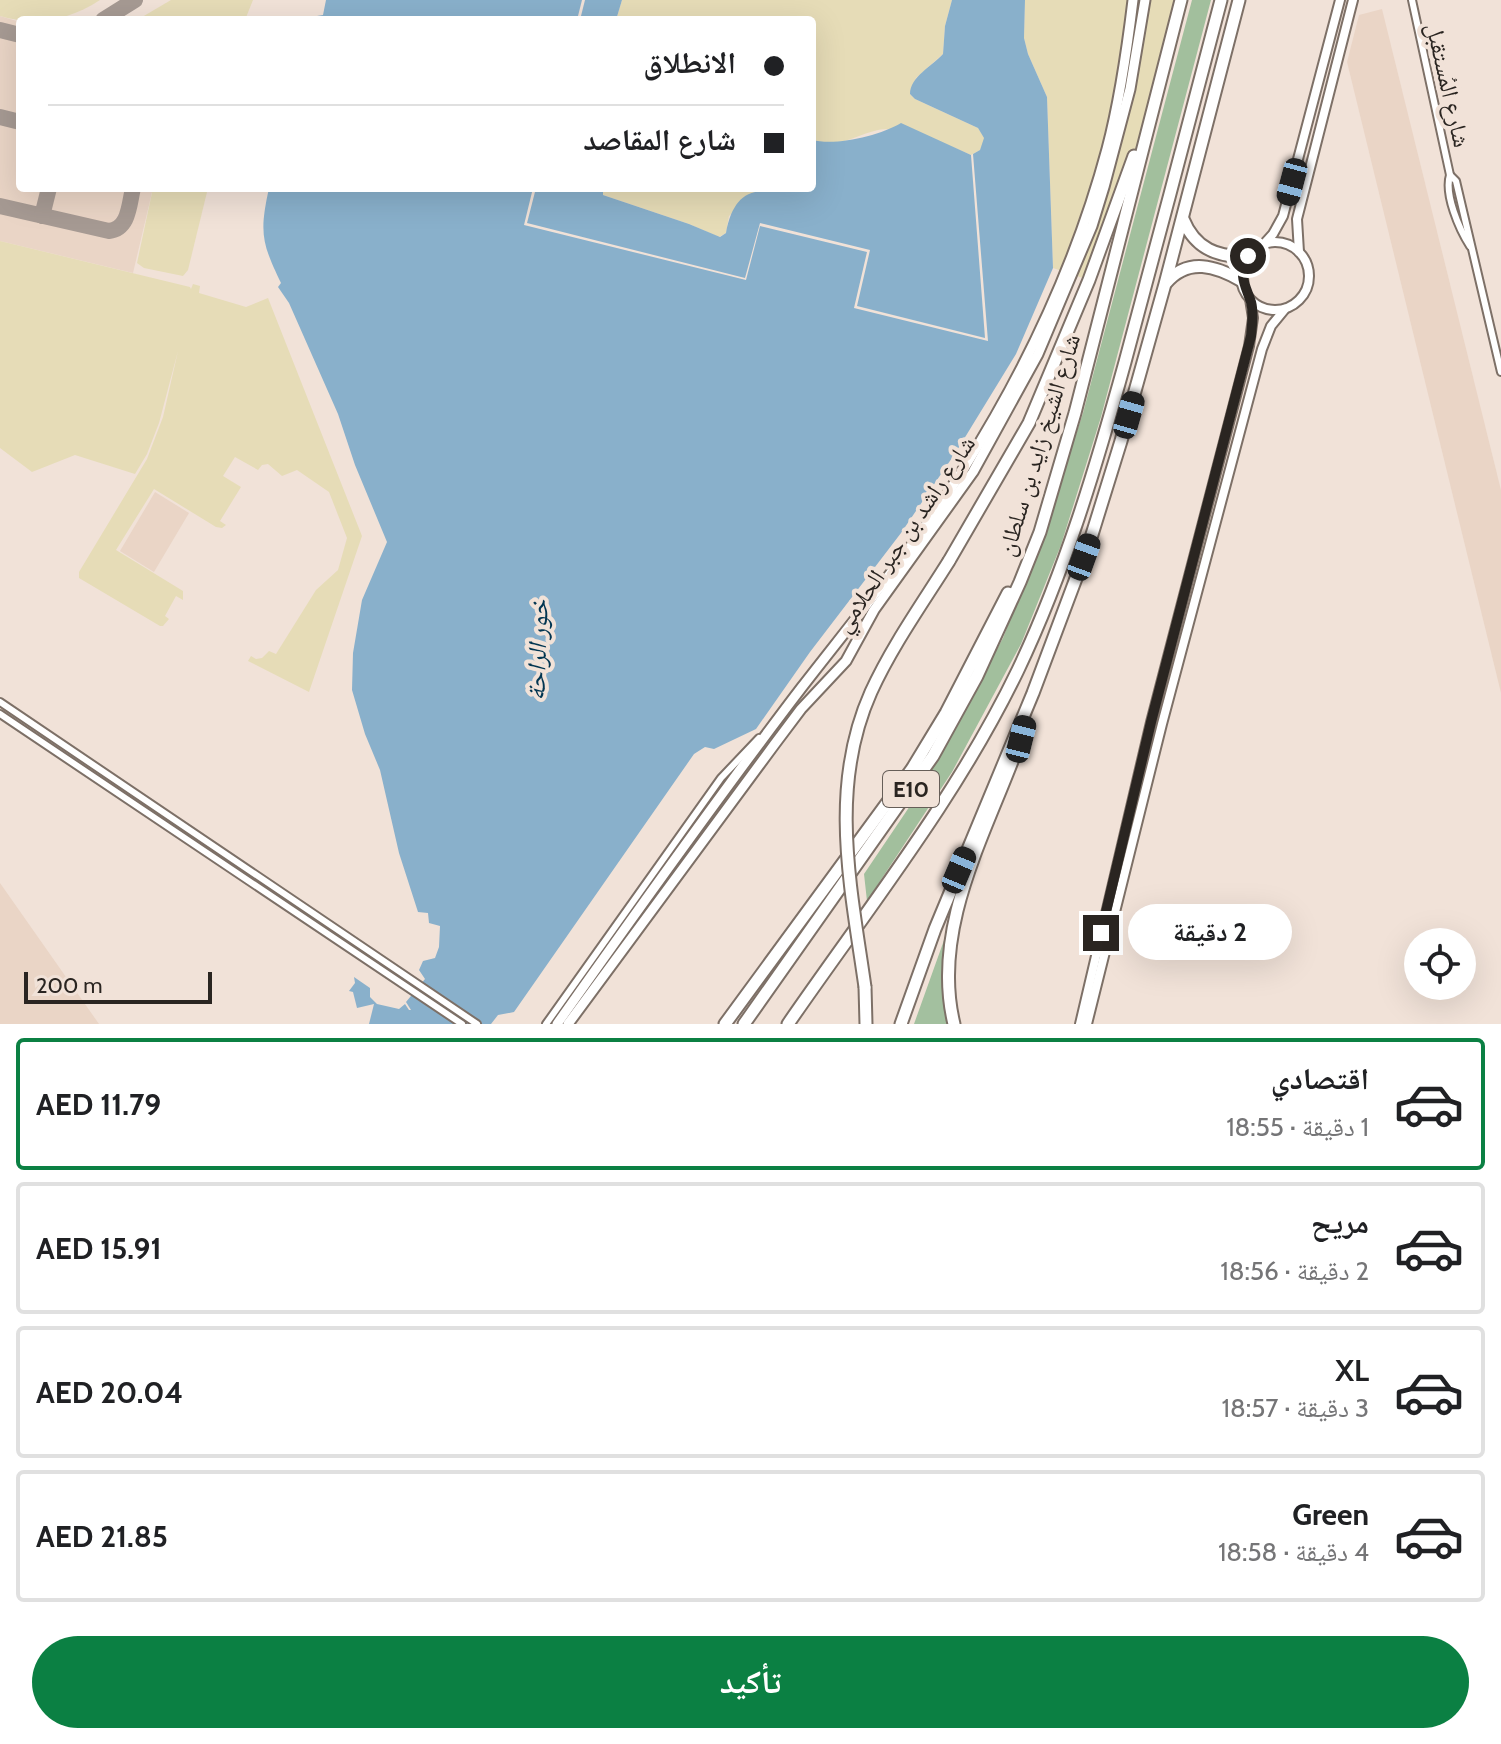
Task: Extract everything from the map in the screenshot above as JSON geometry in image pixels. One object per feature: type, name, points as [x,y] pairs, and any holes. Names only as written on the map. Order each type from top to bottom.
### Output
[{"type":"highway","name":"شارع الشيخ زايد بن سلطان","points":[[744,1024],[933,756],[984,662],[1040,532],[1075,413],[1181,0]]},
{"type":"highway","name":"E10","points":[[788,1024],[968,764],[1007,692],[1041,617],[1079,520],[1102,443],[1221,0]]},
{"type":"highway","points":[[901,1024],[935,929],[1033,693],[1105,495],[1183,219],[1239,0]]},
{"type":"highway","points":[[866,1024],[865,987],[845,847],[845,803],[858,731],[870,694],[891,653],[949,561],[1029,423],[1089,280],[1154,103]]},
{"type":"highway","points":[[1183,219],[1196,241],[1210,251],[1229,257],[1248,256]]},
{"type":"highway","points":[[1165,284],[1180,271],[1192,266],[1217,269],[1242,281]]},
{"type":"highway","points":[[725,1024],[912,769],[952,703],[1040,532]]},
{"type":"highway","points":[[954,1024],[948,978],[958,907],[1021,739],[1033,693]]},
{"type":"main road","name":"شارع راشد بن جبر الحلامي","points":[[557,1024],[774,725],[917,538],[965,468],[1030,351],[1072,254],[1105,157],[1120,89],[1133,0]]},
{"type":"main road","name":"شارع راشد بن جبر الحلامي","points":[[568,1024],[774,745],[810,699],[840,670],[874,610],[973,472],[1038,354],[1074,270],[1104,187],[1130,89],[1145,0]]},
{"type":"main road","points":[[810,699],[812,691],[833,668],[831,662],[823,660]]},
{"type":"main road","points":[[716,805],[732,775],[730,768]]},
{"type":"street","points":[[1080,1024],[1151,722],[1249,346],[1253,318],[1250,299],[1242,281],[1243,266],[1248,256],[1273,234],[1283,216],[1340,0]]},
{"type":"street","name":"شارع المُستقبل","points":[[1410,1],[1450,175],[1456,181],[1501,372]]},
{"type":"street","points":[[1087,1024],[1166,709],[1262,349],[1271,326],[1285,309],[1300,299],[1308,284],[1308,267],[1299,252],[1296,233],[1298,211],[1354,2]]},
{"type":"street","points":[[1263,245],[1286,244],[1299,252]]},
{"type":"street","points":[[1250,299],[1263,308],[1285,309]]},
{"type":"street","points":[[0,702],[477,1024]]},
{"type":"street","points":[[0,714],[462,1024]]},
{"type":"street","points":[[546,1024],[730,768],[774,725]]},
{"type":"shaded area","points":[[1382,9],[1501,490],[1501,693],[1347,62],[1359,15]]},
{"type":"shaded area","points":[[0,16],[16,21],[16,192],[152,192],[133,273],[0,241]]},
{"type":"shaded area","points":[[155,492],[189,513],[154,572],[120,551]]},
{"type":"shaded area","points":[[0,883],[99,1024],[0,1024]]},
{"type":"green space","points":[[1192,0],[1211,0],[1101,417],[1061,545],[1021,644],[952,772],[867,901],[864,874],[918,794],[1003,638],[1040,543],[1083,413]]},
{"type":"green space","points":[[948,929],[944,967],[947,1024],[914,1024]]},
{"type":"sand","points":[[0,0],[100,0],[67,16],[16,16],[16,19],[0,16]]},
{"type":"sand","points":[[171,0],[253,0],[247,16],[144,16]]},
{"type":"sand","points":[[622,0],[952,0],[945,26],[943,54],[916,78],[910,94],[978,128],[985,139],[980,150],[971,155],[943,143],[892,129],[872,131],[836,142],[816,141],[816,16],[617,16]]},
{"type":"sand","points":[[1025,0],[1181,0],[1154,103],[1089,280],[1053,268],[1047,97],[1024,38]]},
{"type":"sand","points":[[152,192],[207,192],[188,270],[183,276],[144,268],[137,263]]},
{"type":"sand","points":[[603,192],[755,192],[729,216],[726,233],[719,237],[603,195]]},
{"type":"sand","points":[[0,241],[191,289],[193,284],[200,286],[199,293],[246,307],[268,298],[362,536],[309,692],[248,661],[251,656],[262,658],[269,651],[276,654],[316,590],[338,570],[347,538],[329,492],[297,470],[282,476],[268,464],[258,470],[235,457],[223,476],[241,487],[220,521],[226,525],[222,528],[154,489],[116,550],[183,591],[183,600],[176,596],[165,616],[169,619],[163,626],[79,578],[79,572],[147,459],[163,417],[178,351],[159,423],[135,474],[75,455],[32,472],[0,448]]},
{"type":"water","points":[[326,0],[582,0],[578,16],[317,16],[323,15]]},
{"type":"water","points":[[585,0],[622,0],[617,16],[581,16]]},
{"type":"water","name":"خور الراحة","points":[[952,0],[1025,0],[1024,38],[1047,97],[1053,268],[1016,354],[956,452],[901,533],[756,729],[714,749],[705,747],[694,754],[514,1012],[498,1015],[491,1024],[369,1024],[374,1004],[357,1008],[353,992],[349,991],[355,983],[354,977],[370,988],[370,997],[377,1004],[399,1009],[405,1004],[411,1010],[406,1002],[425,979],[419,970],[423,961],[435,958],[440,926],[429,923],[428,913],[418,912],[399,853],[380,770],[352,690],[353,653],[362,600],[387,542],[338,414],[289,303],[278,287],[281,283],[264,238],[268,192],[532,192],[524,225],[746,280],[760,226],[867,252],[854,308],[988,341],[973,154],[980,150],[984,138],[978,128],[910,94],[918,77],[943,54],[945,26]]},
{"type":"water","points":[[901,123],[971,155],[985,338],[857,306],[870,250],[760,223],[745,278],[527,223],[535,192],[603,192],[603,195],[720,237],[726,233],[734,208],[748,194],[816,192],[816,141],[857,139]]},
{"type":"taxiway","points":[[109,16],[135,0]]},
{"type":"taxiway","points":[[0,30],[16,34]]},
{"type":"taxiway","points":[[0,117],[16,121]]},
{"type":"taxiway","points":[[42,216],[48,192]]},
{"type":"taxiway","points":[[0,206],[109,231],[121,226],[124,221],[132,192]]},
{"type":"route","points":[[1101,933],[1151,722],[1251,336],[1252,309],[1241,273],[1248,256]]}]
